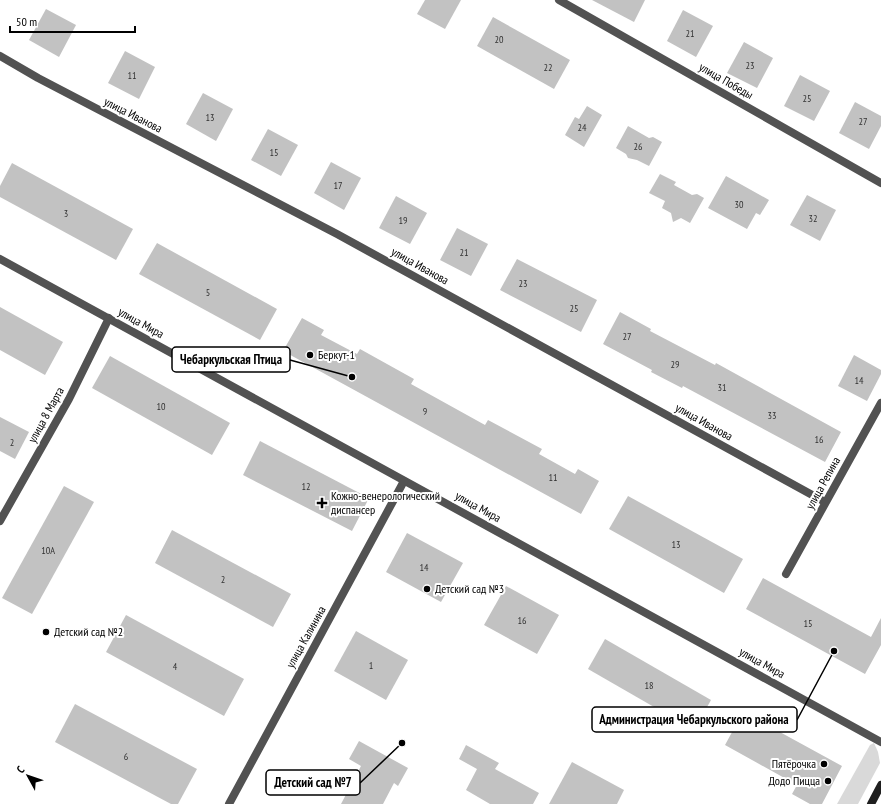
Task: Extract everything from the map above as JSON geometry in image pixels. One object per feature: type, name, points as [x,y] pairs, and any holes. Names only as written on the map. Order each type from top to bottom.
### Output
[{"type":"street","name":"улица Победы","points":[[559,0],[881,183]]},
{"type":"street","name":"улица Иванова","points":[[0,56],[38,78],[337,234],[825,502]]},
{"type":"street","name":"улица Мира","points":[[0,259],[881,742]]},
{"type":"street","name":"улица 8 Марта","points":[[0,521],[69,399],[109,318]]},
{"type":"street","name":"улица Репина","points":[[786,574],[881,403]]},
{"type":"street","name":"улица Калинина","points":[[229,804],[404,481]]},
{"type":"street","points":[[871,804],[881,785]]},
{"type":"shaded area","points":[[874,743],[878,752],[880,763],[858,804],[837,804],[870,745]]},
{"type":"building","points":[[425,0],[461,0],[445,29],[417,14]]},
{"type":"building","points":[[592,0],[645,0],[634,22]]},
{"type":"building","points":[[46,9],[76,25],[59,57],[29,40]]},
{"type":"building","points":[[683,10],[713,26],[696,57],[667,41]]},
{"type":"building","points":[[493,17],[570,60],[554,89],[477,46]]},
{"type":"building","points":[[744,42],[773,58],[757,88],[727,73]]},
{"type":"building","points":[[125,51],[155,67],[139,99],[108,83]]},
{"type":"building","points":[[800,75],[830,91],[814,121],[784,106]]},
{"type":"building","points":[[203,93],[233,109],[216,141],[186,124]]},
{"type":"building","points":[[855,102],[881,116],[881,126],[869,149],[839,133]]},
{"type":"building","points":[[587,106],[602,115],[584,147],[565,135],[575,117],[579,119]]},
{"type":"building","points":[[628,126],[649,138],[653,137],[662,142],[649,166],[637,160],[628,158],[626,154],[616,148]]},
{"type":"building","points":[[268,129],[298,145],[281,176],[251,160]]},
{"type":"building","points":[[331,162],[361,178],[344,210],[314,193]]},
{"type":"building","points":[[12,163],[133,229],[116,260],[0,197],[0,186]]},
{"type":"building","points":[[660,174],[676,182],[674,185],[692,195],[697,194],[704,198],[690,223],[681,218],[673,222],[671,213],[662,208],[665,201],[649,193]]},
{"type":"building","points":[[726,176],[769,200],[760,215],[756,213],[747,229],[708,208]]},
{"type":"building","points":[[807,195],[836,210],[820,241],[790,225]]},
{"type":"building","points":[[396,196],[427,213],[410,244],[379,228]]},
{"type":"building","points":[[457,228],[488,244],[471,276],[440,260]]},
{"type":"building","points":[[157,243],[277,309],[260,340],[139,274]]},
{"type":"building","points":[[517,259],[597,300],[581,332],[500,290]]},
{"type":"building","points":[[0,307],[63,342],[45,375],[0,350]]},
{"type":"building","points":[[620,312],[651,329],[650,331],[715,365],[716,363],[841,432],[825,462],[683,386],[682,388],[651,372],[652,370],[603,344]]},
{"type":"building","points":[[302,318],[324,330],[321,335],[357,354],[360,349],[414,379],[411,384],[485,425],[488,420],[542,449],[539,454],[575,474],[578,469],[599,481],[581,514],[283,351]]},
{"type":"building","points":[[854,355],[881,370],[881,374],[867,401],[838,386]]},
{"type":"building","points":[[110,356],[230,423],[212,455],[92,388]]},
{"type":"building","points":[[0,417],[29,432],[15,459],[0,451]]},
{"type":"building","points":[[260,441],[369,498],[352,531],[243,475]]},
{"type":"building","points":[[64,486],[94,502],[32,614],[2,598]]},
{"type":"building","points":[[628,496],[743,559],[724,593],[609,529]]},
{"type":"building","points":[[172,530],[291,594],[273,627],[155,563]]},
{"type":"building","points":[[407,533],[463,563],[441,602],[386,572]]},
{"type":"building","points":[[763,578],[871,637],[881,618],[881,645],[865,674],[746,609]]},
{"type":"building","points":[[506,586],[559,615],[537,654],[484,625]]},
{"type":"building","points":[[126,615],[244,679],[224,716],[106,652]]},
{"type":"building","points":[[356,631],[408,660],[386,700],[334,671]]},
{"type":"building","points":[[605,639],[711,700],[694,730],[588,669]]},
{"type":"building","points":[[75,704],[197,769],[178,804],[171,804],[55,742]]},
{"type":"building","points":[[743,712],[842,766],[822,804],[810,804],[792,794],[797,785],[725,745]]},
{"type":"building","points":[[359,741],[408,768],[398,786],[394,783],[383,804],[341,804],[361,766],[349,759]]},
{"type":"building","points":[[466,745],[499,763],[495,769],[539,793],[533,804],[490,804],[466,790],[477,769],[459,759]]},
{"type":"building","points":[[572,762],[624,790],[617,804],[549,804]]},
{"type":"place","name":"Беркут-1","points":[[310,355]]},
{"type":"place","name":"Чебаркульская Птица","points":[[352,377]]},
{"type":"place","name":"Кожно-венерологический диспансер","points":[[322,503]]},
{"type":"place","name":"Детский сад №3","points":[[427,589]]},
{"type":"place","name":"Детский сад №2","points":[[46,632]]},
{"type":"place","name":"Администрация Чебаркульского района","points":[[834,651]]},
{"type":"place","name":"Детский сад №7","points":[[402,743]]},
{"type":"place","name":"Пятёрочка","points":[[824,764]]},
{"type":"place","name":"Додо Пицца","points":[[828,781]]}]
